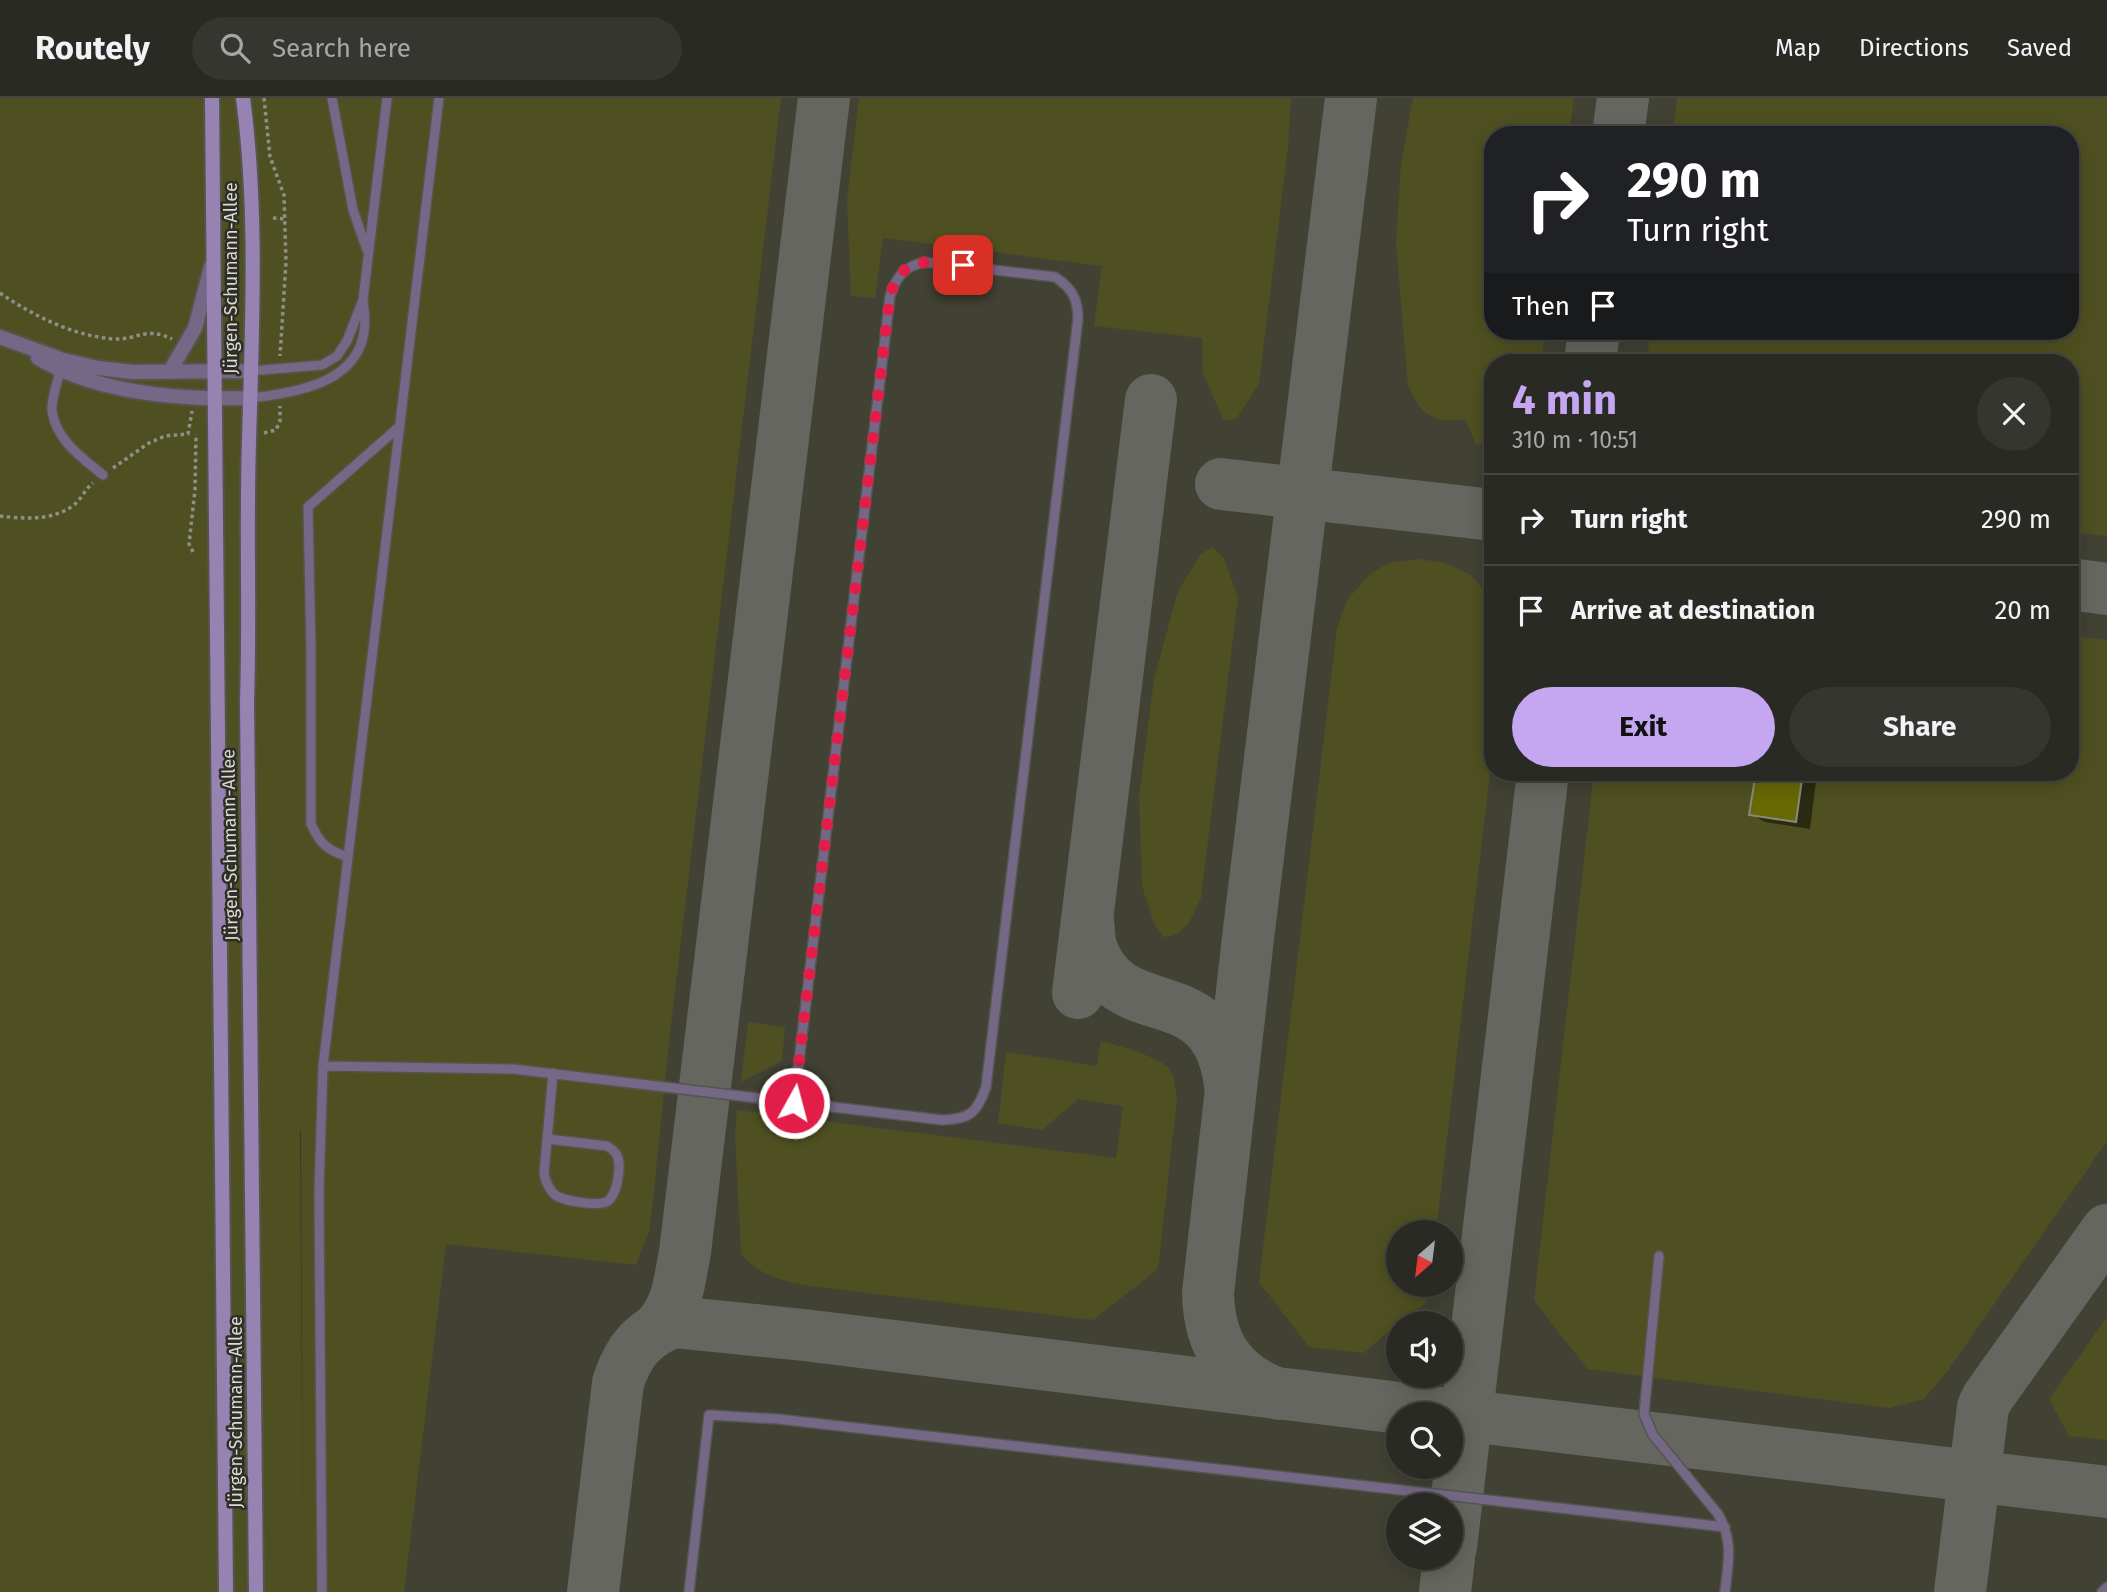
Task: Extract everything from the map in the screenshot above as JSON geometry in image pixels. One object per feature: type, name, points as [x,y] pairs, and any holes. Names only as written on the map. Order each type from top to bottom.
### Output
[{"type":"street","name":"Jürgen-Schumann-Allee","points":[[212,98],[226,1592]]},
{"type":"street","name":"Jürgen-Schumann-Allee","points":[[243,98],[251,178],[250,629],[247,702],[256,1592]]},
{"type":"street","name":"Jürgen-Schumann-Allee","points":[[170,371],[195,328],[212,259]]},
{"type":"street","points":[[6,340],[98,384],[192,398],[250,398]]},
{"type":"street","points":[[62,365],[132,372],[251,371]]},
{"type":"lane","points":[[332,98],[353,210],[368,252]]},
{"type":"lane","points":[[251,371],[322,365],[337,356],[347,341],[363,300],[387,98]]},
{"type":"lane","points":[[322,1592],[319,1177],[323,1066],[439,98]]},
{"type":"lane","points":[[323,1066],[496,1068],[553,1073],[794,1103],[942,1120],[959,1119],[971,1114],[980,1104],[986,1087],[1078,319],[1074,294],[1066,284],[1055,277],[924,262],[901,272],[894,283],[890,296],[794,1103]]},
{"type":"lane","points":[[250,398],[300,390],[335,377],[349,364],[362,345],[367,321],[363,300]]},
{"type":"lane","points":[[62,365],[52,410],[60,436],[103,475]]},
{"type":"lane","points":[[348,857],[330,851],[317,837],[311,824],[308,507],[400,425]]},
{"type":"lane","points":[[548,1139],[607,1146],[614,1151],[618,1159],[618,1169],[616,1185],[608,1201],[600,1204],[567,1200],[555,1195],[547,1185],[544,1174],[553,1073]]},
{"type":"lane","points":[[1659,1256],[1644,1414],[1653,1435],[1718,1514],[1725,1527],[1730,1546],[1725,1592]]},
{"type":"lane","points":[[689,1592],[709,1415],[778,1419],[1725,1527]]},
{"type":"lane","points":[[2102,1592],[2107,1587]]},
{"type":"path","points":[[273,218],[285,219]]},
{"type":"path","points":[[0,293],[50,322],[85,333],[117,339],[143,333],[161,334],[177,341]]},
{"type":"path","points":[[0,516],[20,518],[58,515],[76,503],[88,487],[103,475],[149,443],[164,436],[188,434],[192,420],[192,398]]},
{"type":"path","points":[[193,552],[189,544],[195,491],[195,435]]},
{"type":"shaded area","points":[[0,98],[781,98],[669,1042],[650,1229],[636,1265],[446,1244],[404,1592],[0,1592]],"holes":[[[300,1130],[301,1130],[303,1566]]]},
{"type":"shaded area","points":[[285,98],[2107,98],[2107,1592],[308,1592],[296,541]]},
{"type":"shaded area","points":[[859,98],[1291,98],[1288,147],[1259,384],[1236,419],[1223,420],[1203,373],[1202,338],[1094,326],[1102,266],[883,238],[875,298],[851,296],[847,199]]},
{"type":"shaded area","points":[[1413,98],[1574,98],[1570,126],[1484,126],[1484,340],[1545,340],[1542,354],[1484,354],[1484,441],[1476,445],[1466,420],[1444,420],[1429,415],[1418,405],[1408,386],[1396,243],[1401,164]]},
{"type":"shaded area","points":[[1677,98],[2107,98],[2107,536],[2079,533],[2079,354],[1648,354],[1649,340],[2079,340],[2079,126],[1674,126]]},
{"type":"shaded area","points":[[1212,547],[1224,558],[1238,598],[1201,898],[1192,918],[1183,929],[1172,936],[1164,937],[1155,926],[1142,886],[1139,797],[1154,679],[1178,591],[1201,554]]},
{"type":"shaded area","points":[[1419,559],[1445,563],[1471,575],[1484,590],[1484,781],[1489,781],[1437,1220],[1386,1220],[1386,1297],[1428,1297],[1427,1302],[1415,1311],[1386,1311],[1386,1334],[1364,1353],[1309,1347],[1259,1282],[1337,628],[1347,600],[1370,574],[1389,563]]},
{"type":"shaded area","points":[[2079,637],[2107,640],[2107,1141],[1947,1372],[1924,1399],[1889,1408],[1587,1369],[1534,1300],[1593,781],[2079,781]]},
{"type":"shaded area","points":[[748,1022],[785,1027],[782,1061],[741,1082]]},
{"type":"shaded area","points":[[1101,1041],[1138,1052],[1165,1065],[1173,1076],[1177,1098],[1158,1269],[1093,1320],[810,1286],[764,1273],[741,1254],[735,1135],[737,1110],[1116,1158],[1123,1106],[1078,1099],[1042,1130],[998,1123],[1006,1052],[1097,1066]]},
{"type":"shaded area","points":[[2107,1317],[2107,1440],[2069,1436],[2049,1399]]},
{"type":"building","points":[[1755,781],[1802,781],[1796,822],[1749,815]]},
{"type":"taxiway","points":[[658,1328],[674,1301],[685,1252],[824,98]]},
{"type":"taxiway","points":[[1279,1394],[1247,1378],[1226,1356],[1213,1327],[1208,1293],[1248,938],[1351,98]]},
{"type":"taxiway","points":[[1619,126],[1623,98]]},
{"type":"taxiway","points":[[1591,354],[1593,340]]},
{"type":"taxiway","points":[[1078,993],[1151,400]]},
{"type":"taxiway","points":[[1221,484],[1484,514]]},
{"type":"taxiway","points":[[2079,585],[2107,589]]},
{"type":"taxiway","points":[[1457,1493],[1542,781]]},
{"type":"taxiway","points":[[1088,920],[1091,947],[1105,973],[1123,988],[1188,1014],[1206,1027],[1221,1050],[1230,1085]]},
{"type":"taxiway","points":[[1960,1592],[1983,1407],[2107,1230]]},
{"type":"taxiway","points":[[593,1592],[618,1383],[638,1345],[663,1326],[674,1322],[804,1335],[1386,1406]]},
{"type":"taxiway","points":[[1463,1415],[2107,1492]]},
{"type":"taxiway","points":[[1445,1592],[1448,1570]]},
{"type":"route","points":[[794,1103],[890,296],[901,272],[912,265],[924,262],[963,265]]}]
